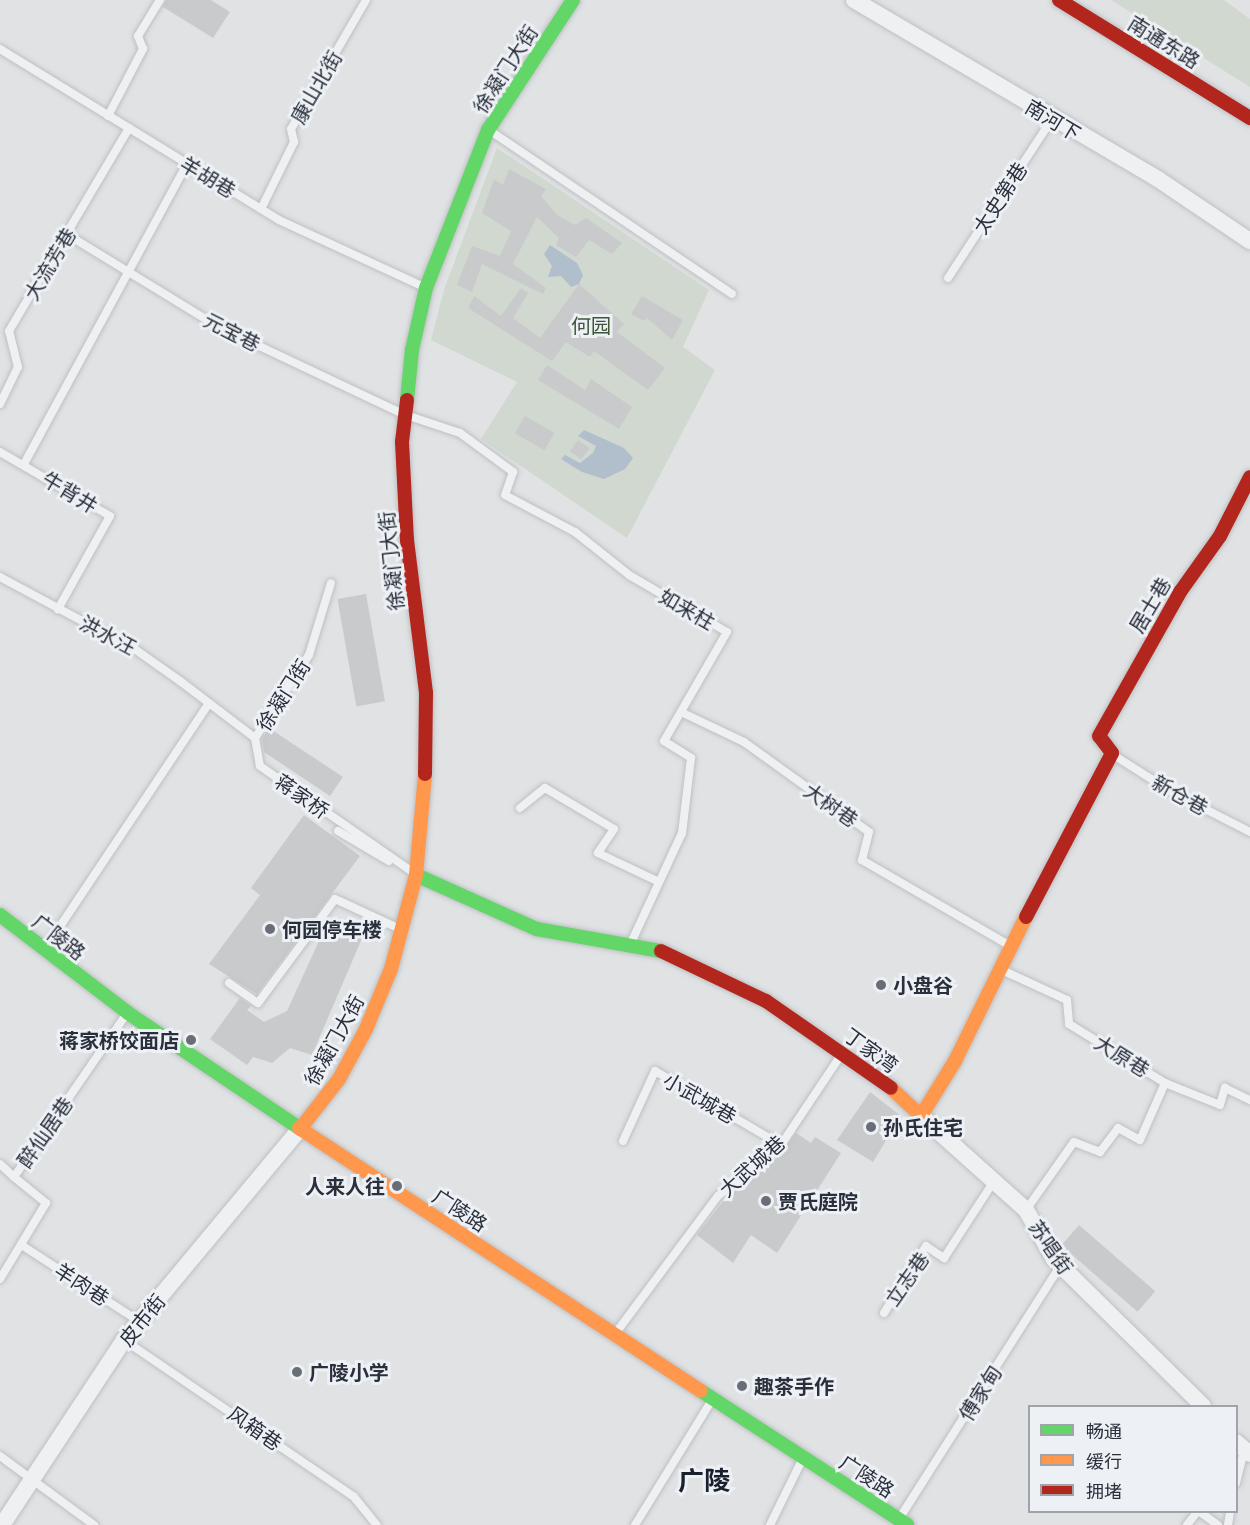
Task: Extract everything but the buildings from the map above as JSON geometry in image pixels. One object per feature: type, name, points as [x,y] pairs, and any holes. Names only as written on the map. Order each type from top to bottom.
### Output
[{"type":"street","name":"徐凝门大街","points":[[300,1129],[339,1079],[366,1029],[402,930],[416,875],[425,790],[426,693],[406,540],[403,414],[426,288],[488,129],[573,0]]},
{"type":"street","name":"南河下","points":[[855,0],[1052,119],[1158,179],[1250,241]]},
{"type":"street","name":"南通东路","points":[[1059,0],[1250,118]]},
{"type":"street","name":"南通东路","points":[[1087,0],[1240,94]]},
{"type":"street","name":"居士巷","points":[[1112,753],[1099,736],[1180,592],[1220,536],[1250,477]]},
{"type":"street","points":[[921,1116],[1003,970],[1036,895],[1112,753]]},
{"type":"street","name":"丁家湾","points":[[416,875],[537,929],[663,951],[766,1001],[877,1076],[921,1116]]},
{"type":"street","name":"广陵路","points":[[0,915],[44,951],[128,1013],[300,1129],[903,1522]]},
{"type":"street","name":"苏唱街","points":[[921,1116],[1026,1210],[1061,1265],[1201,1405]]},
{"type":"street","name":"皮市街","points":[[2,1525],[124,1340],[300,1129]]},
{"type":"lane","points":[[108,116],[143,49],[138,36],[160,0]]},
{"type":"lane","name":"康山北街","points":[[261,209],[294,142],[291,129],[366,0]]},
{"type":"lane","name":"羊胡巷","points":[[0,49],[261,209],[426,288]]},
{"type":"lane","name":"太史第巷","points":[[948,278],[1052,119]]},
{"type":"lane","name":"大流芳巷","points":[[0,404],[18,368],[9,331],[68,235],[129,128]]},
{"type":"lane","points":[[488,129],[732,294]]},
{"type":"lane","points":[[24,464],[187,164]]},
{"type":"lane","name":"元宝巷","points":[[68,235],[219,327],[403,414]]},
{"type":"lane","name":"如来柱","points":[[403,414],[460,433],[513,472],[505,495],[575,532],[629,575],[727,632],[664,741],[691,758],[682,833],[657,881],[631,945]]},
{"type":"lane","name":"牛背井","points":[[0,452],[110,516],[58,609]]},
{"type":"lane","name":"洪水汪","points":[[0,577],[136,650],[208,705]]},
{"type":"lane","name":"徐凝门街","points":[[255,738],[309,655],[331,583]]},
{"type":"lane","points":[[44,951],[208,705],[255,738]]},
{"type":"lane","name":"大树巷","points":[[681,712],[744,742],[869,832],[862,860],[1013,947]]},
{"type":"lane","name":"蒋家桥","points":[[255,738],[260,766],[416,875]]},
{"type":"lane","name":"新仓巷","points":[[1112,753],[1170,791],[1250,832]]},
{"type":"lane","points":[[520,808],[546,788],[614,829],[598,853],[657,881]]},
{"type":"lane","points":[[338,831],[416,875]]},
{"type":"lane","points":[[229,983],[258,1004],[335,899],[402,930]]},
{"type":"lane","name":"大原巷","points":[[1003,970],[1066,1000],[1069,1024],[1165,1083],[1220,1105],[1226,1088],[1250,1100]]},
{"type":"lane","name":"醉仙居巷","points":[[23,1246],[46,1203],[14,1177],[128,1013]]},
{"type":"lane","name":"大武城巷","points":[[615,1335],[718,1196],[781,1145],[842,1053]]},
{"type":"lane","name":"小武城巷","points":[[623,1141],[655,1071],[781,1145]]},
{"type":"lane","points":[[1026,1210],[1074,1142],[1100,1152],[1119,1128],[1140,1140],[1165,1083]]},
{"type":"lane","points":[[0,1164],[14,1177]]},
{"type":"lane","name":"立志巷","points":[[884,1313],[926,1246],[944,1258],[994,1181]]},
{"type":"lane","points":[[0,1279],[23,1246]]},
{"type":"lane","name":"羊肉巷","points":[[23,1246],[140,1322]]},
{"type":"lane","name":"傅家甸","points":[[903,1522],[1061,1265]]},
{"type":"lane","name":"风箱巷","points":[[124,1340],[354,1497],[377,1525]]},
{"type":"lane","points":[[635,1525],[713,1399]]},
{"type":"lane","points":[[1238,1473],[1243,1448]]},
{"type":"lane","points":[[0,1456],[94,1525]]},
{"type":"lane","points":[[770,1525],[803,1458]]},
{"type":"lane","points":[[1187,1525],[1197,1513]]},
{"type":"lane","points":[[1200,1513],[1218,1525]]},
{"type":"green space","points":[[1111,0],[1224,0],[1250,19],[1250,87]]},
{"type":"green space","name":"何园","points":[[497,148],[709,290],[683,347],[715,370],[627,538],[481,439],[517,382],[431,340],[444,290]]},
{"type":"water","points":[[550,245],[577,263],[583,275],[579,284],[571,287],[561,276],[548,277],[552,266],[544,254]]},
{"type":"water","points":[[584,430],[624,448],[633,458],[625,469],[604,479],[582,472],[561,459],[565,455],[580,463],[593,453],[596,446],[578,436]]},
{"type":"traffic: fast","points":[[407,400],[412,350],[426,288],[488,130],[573,0]]},
{"type":"traffic: fast","points":[[416,875],[537,929],[661,951]]},
{"type":"traffic: fast","points":[[0,915],[128,1013],[299,1128]]},
{"type":"traffic: fast","points":[[701,1391],[907,1525]]},
{"type":"traffic: slow","points":[[300,1129],[339,1079],[366,1029],[391,969],[416,875],[425,774]]},
{"type":"traffic: slow","points":[[891,1088],[921,1116],[955,1061],[1026,917]]},
{"type":"traffic: slow","points":[[299,1128],[701,1391]]},
{"type":"traffic: jam","points":[[1059,0],[1250,118]]},
{"type":"traffic: jam","points":[[407,400],[402,442],[407,540],[426,693],[425,774]]},
{"type":"traffic: jam","points":[[1026,917],[1112,753],[1099,736],[1180,592],[1220,536],[1250,477]]},
{"type":"traffic: jam","points":[[661,951],[766,1001],[891,1088]]},
{"type":"place","name":"何园停车楼","points":[[270,929]]},
{"type":"place","name":"小盘谷","points":[[881,985]]},
{"type":"place","name":"蒋家桥饺面店","points":[[191,1040]]},
{"type":"place","name":"孙氏住宅","points":[[871,1127]]},
{"type":"place","name":"人来人往","points":[[397,1186]]},
{"type":"place","name":"贾氏庭院","points":[[766,1201]]},
{"type":"place","name":"广陵小学","points":[[297,1372]]},
{"type":"place","name":"趣茶手作","points":[[742,1386]]},
{"type":"district","name":"广陵","points":[[704,1480]]}]
